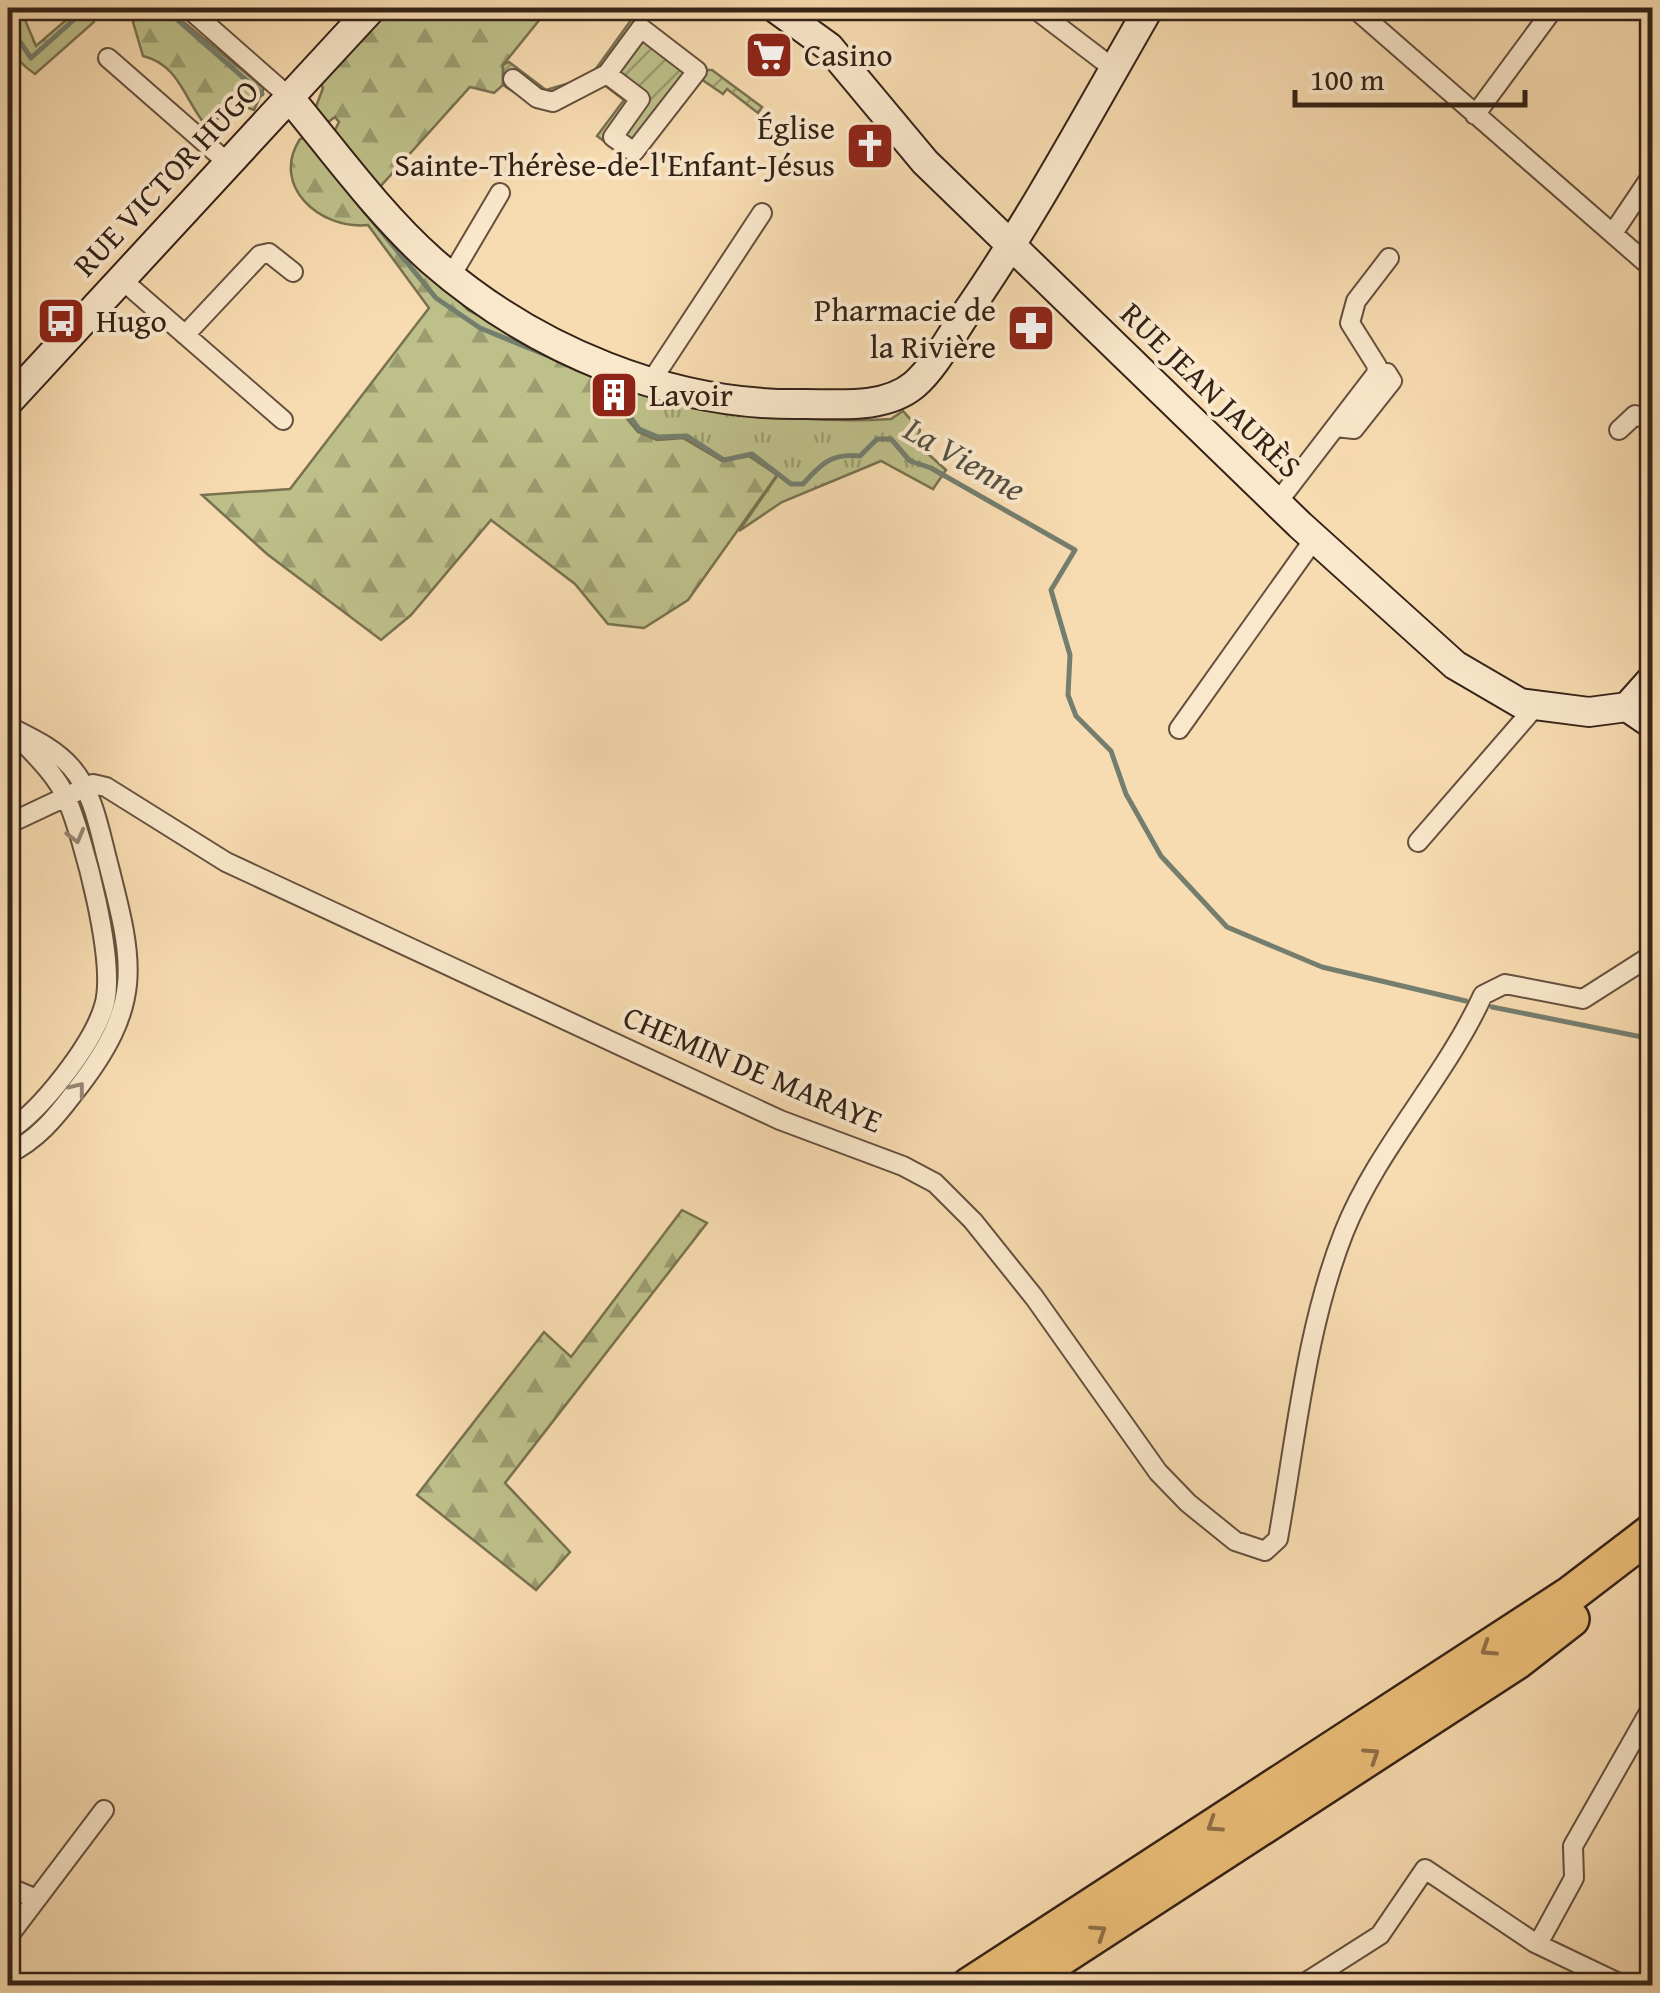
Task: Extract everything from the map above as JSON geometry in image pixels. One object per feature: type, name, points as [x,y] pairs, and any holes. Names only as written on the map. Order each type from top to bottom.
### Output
[{"type":"highway","points":[[969,1986],[1572,1594],[1652,1532]]},
{"type":"highway","points":[[1018,1986],[1517,1661],[1652,1558]]},
{"type":"street","points":[[188,8],[288,96],[372,8]]},
{"type":"street","name":"RUE JEAN JAURÈS","points":[[775,8],[829,47],[925,162],[1277,503],[1455,665],[1535,707],[1609,712],[1627,707]]},
{"type":"street","points":[[1034,8],[1114,69]]},
{"type":"street","name":"RUE VICTOR HUGO","points":[[8,402],[288,96],[430,259],[526,326],[650,384],[734,400],[785,404],[888,399],[918,382],[1012,247],[1149,8]]},
{"type":"street","points":[[1354,8],[1652,268]]},
{"type":"street","points":[[1474,115],[1554,8]]},
{"type":"street","points":[[513,79],[546,103],[607,74],[641,28],[697,71],[634,152],[613,137],[640,99]]},
{"type":"street","points":[[108,58],[228,163]]},
{"type":"street","points":[[607,74],[662,114]]},
{"type":"street","points":[[1613,233],[1652,175]]},
{"type":"street","points":[[451,276],[500,193]]},
{"type":"street","points":[[650,384],[762,213]]},
{"type":"street","points":[[185,335],[260,255],[269,253],[294,272]]},
{"type":"street","points":[[1277,503],[1376,374],[1377,366],[1350,323],[1356,301],[1389,258]]},
{"type":"street","points":[[121,279],[283,420]]},
{"type":"street","points":[[1619,430],[1636,416],[1652,421]]},
{"type":"street","points":[[1178,729],[1315,538]]},
{"type":"street","points":[[1652,680],[1627,707],[1652,724]]},
{"type":"street","points":[[1418,842],[1535,707]]},
{"type":"street","points":[[8,726],[52,748],[84,788],[130,960],[123,1014],[110,1046],[58,1114],[32,1139],[8,1154]]},
{"type":"street","points":[[8,726],[45,764],[66,797],[108,961],[105,1004],[85,1046],[22,1122],[8,1131]]},
{"type":"street","name":"CHEMIN DE MARAYE","points":[[84,788],[93,784],[106,788],[226,862],[780,1120],[904,1166],[935,1183],[973,1221],[1022,1282],[1151,1462],[1188,1503],[1235,1541],[1265,1551],[1278,1540],[1310,1360],[1344,1231],[1483,995],[1505,984],[1583,1000],[1652,955]]},
{"type":"street","points":[[8,824],[84,788]]},
{"type":"street","points":[[1538,1944],[1574,1878],[1572,1846],[1652,1707]]},
{"type":"street","points":[[8,1937],[104,1810]]},
{"type":"street","points":[[1300,1986],[1380,1935],[1425,1869],[1538,1944],[1625,1986]]},
{"type":"street","points":[[8,1886],[34,1898]]},
{"type":"green space","points":[[8,8],[20,8],[36,46],[80,8],[95,8],[94,22],[35,74],[19,60],[11,46]]},
{"type":"green space","points":[[144,8],[185,23],[264,88],[254,110],[237,104],[207,127],[173,75],[143,56],[133,22]]},
{"type":"green space","points":[[385,8],[549,8],[503,65],[503,85],[494,93],[470,87],[378,189],[333,134],[339,122],[335,117],[324,125],[314,112],[323,88],[319,79]]},
{"type":"green space","points":[[634,16],[704,70],[712,70],[762,107],[758,113],[727,89],[723,94],[701,79],[635,164],[597,136],[624,100],[603,84],[553,107],[532,102],[503,85],[503,65],[509,62],[546,90],[590,77]]},
{"type":"green space","points":[[307,137],[468,310],[606,379],[603,390],[638,432],[657,440],[683,438],[722,461],[749,456],[777,475],[688,600],[644,628],[608,624],[575,584],[491,520],[411,615],[381,640],[267,554],[202,495],[290,489],[429,308],[368,225],[332,220],[304,201],[291,173],[292,156],[300,139]]},
{"type":"green space","points":[[614,383],[716,407],[785,417],[891,419],[903,411],[920,430],[916,443],[946,470],[933,489],[881,461],[782,502],[739,531],[777,476],[749,456],[722,461],[683,438],[657,441],[638,432],[614,406],[623,399]]},
{"type":"green space","points":[[682,1210],[707,1223],[505,1483],[570,1552],[536,1590],[417,1495],[544,1332],[571,1357]]},
{"type":"waterway","name":"La Vienne","points":[[14,8],[16,36],[31,58],[87,8]]},
{"type":"waterway","name":"La Vienne","points":[[164,8],[262,94]]},
{"type":"waterway","name":"La Vienne","points":[[354,198],[436,298],[480,328],[551,357]]},
{"type":"waterway","name":"La Vienne","points":[[584,371],[607,385],[639,429],[658,437],[687,436],[724,460],[752,454],[791,484],[803,484],[834,458],[860,456],[877,439],[891,439],[910,461],[931,468],[1075,550],[1051,590],[1070,655],[1068,695],[1076,716],[1111,751],[1126,794],[1161,856],[1227,927],[1322,967],[1466,1001]]},
{"type":"waterway","name":"La Vienne","points":[[1492,1007],[1652,1039]]},
{"type":"place","name":"Casino","points":[[769,55]]},
{"type":"place","name":"Église Sainte-Thérèse-de-l'Enfant-Jésus","points":[[870,146]]},
{"type":"place","name":"Hugo","points":[[61,321]]},
{"type":"place","name":"Pharmacie de la Rivière","points":[[1031,328]]},
{"type":"place","name":"Lavoir","points":[[614,395]]}]
